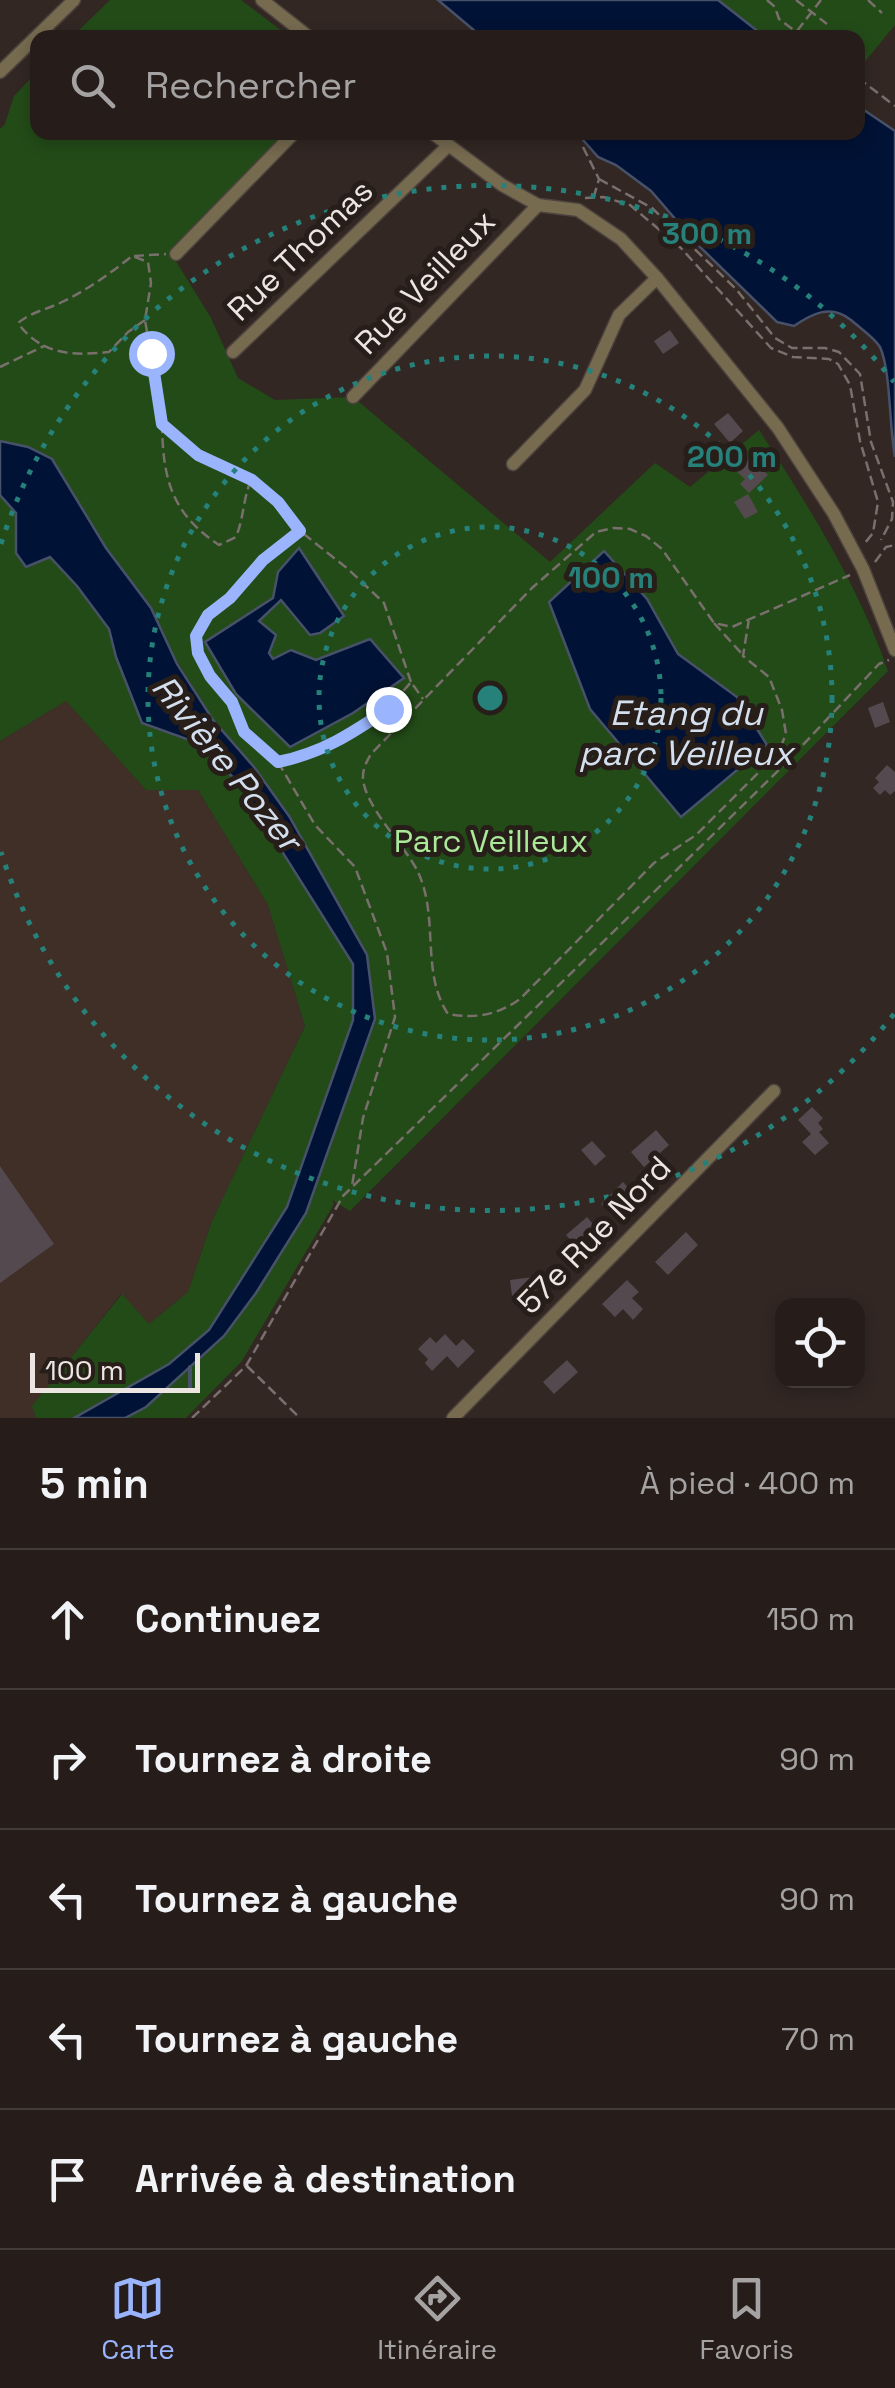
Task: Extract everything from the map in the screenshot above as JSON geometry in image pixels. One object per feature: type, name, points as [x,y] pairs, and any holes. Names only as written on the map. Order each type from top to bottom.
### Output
[{"type":"street","points":[[43,30],[74,0]]},
{"type":"street","points":[[262,0],[300,30]]},
{"type":"street","points":[[0,72],[30,43]]},
{"type":"street","points":[[176,254],[288,140]]},
{"type":"street","points":[[441,140],[502,186],[538,205],[578,210],[621,239],[657,278],[778,428],[834,514],[863,569],[895,650]]},
{"type":"street","name":"Rue Thomas","points":[[233,352],[448,146]]},
{"type":"street","name":"Rue Veilleux","points":[[353,396],[538,205]]},
{"type":"street","points":[[513,464],[585,390],[619,315],[657,278]]},
{"type":"street","name":"57e Rue Nord","points":[[453,1418],[774,1091]]},
{"type":"path","points":[[767,0],[779,19],[793,30]]},
{"type":"path","points":[[796,0],[827,24]]},
{"type":"path","points":[[798,30],[821,0]]},
{"type":"path","points":[[868,0],[882,12]]},
{"type":"path","points":[[865,83],[895,106]]},
{"type":"path","points":[[583,147],[599,178],[652,208],[736,290],[775,338],[792,348],[838,352],[860,374],[877,462],[893,502],[892,519],[881,540]]},
{"type":"path","points":[[593,197],[599,178]]},
{"type":"path","points":[[577,200],[593,197],[630,205],[681,248],[771,348],[793,357],[829,359],[838,364],[850,385],[860,441],[878,502],[874,533],[886,547]]},
{"type":"path","points":[[145,320],[109,352],[75,356],[55,352],[30,339],[18,323],[33,311],[59,304],[87,288],[132,256],[176,254]]},
{"type":"path","points":[[132,256],[148,262],[151,283],[145,320],[162,424],[163,464],[172,493],[193,528],[218,545],[236,537],[245,514],[243,498],[252,480]]},
{"type":"path","points":[[0,367],[46,345]]},
{"type":"path","points":[[162,424],[198,455],[252,480],[278,502],[300,531],[384,603],[410,682],[424,700]]},
{"type":"path","points":[[630,529],[662,549],[714,624],[743,656],[769,677],[776,694],[786,734],[778,752],[696,835],[654,863],[520,998],[503,1011],[466,1017],[448,1014],[435,990],[429,910],[417,871],[364,789],[362,772],[371,754],[532,588],[596,532],[630,529]]},
{"type":"path","points":[[300,531],[263,560],[230,598],[208,615],[196,636],[198,653],[210,676],[232,702],[244,732],[278,762],[315,825],[355,866],[387,953],[396,1017],[363,1118],[352,1187]]},
{"type":"path","points":[[872,566],[886,547],[895,545]]},
{"type":"path","points":[[714,624],[732,627],[856,573]]},
{"type":"path","points":[[743,656],[749,619]]},
{"type":"path","points":[[192,1418],[246,1366],[342,1196],[783,766],[878,664],[895,658]]},
{"type":"path","points":[[278,762],[312,755],[351,734],[388,709],[410,682]]},
{"type":"path","points":[[246,1366],[300,1418]]},
{"type":"shaded area","points":[[66,701],[146,790],[198,790],[268,905],[305,1026],[212,1221],[188,1292],[148,1325],[121,1294],[33,1406],[36,1418],[0,1418],[0,741]]},
{"type":"green space","points":[[110,0],[241,0],[281,30],[79,30]]},
{"type":"green space","points":[[718,0],[895,0],[895,25],[865,61],[865,30],[756,30]]},
{"type":"green space","name":"Parc Veilleux","points":[[30,79],[30,140],[280,140],[174,258],[211,318],[238,378],[275,400],[353,397],[550,562],[655,463],[690,487],[759,430],[847,577],[888,671],[350,1211],[332,1200],[334,1204],[242,1361],[186,1418],[125,1418],[146,1407],[224,1336],[306,1213],[375,1019],[367,955],[213,719],[52,460],[0,443],[0,129],[14,96]]},
{"type":"green space","points":[[0,495],[16,513],[16,553],[25,566],[50,556],[109,629],[142,722],[198,743],[239,783],[353,964],[353,1020],[287,1207],[209,1330],[169,1364],[76,1418],[36,1418],[32,1406],[122,1294],[149,1324],[188,1292],[212,1221],[305,1026],[268,905],[198,790],[146,790],[66,701],[0,741]]},
{"type":"water","points":[[438,0],[718,0],[756,30],[474,30]]},
{"type":"water","points":[[865,111],[895,131],[895,457],[884,357],[874,340],[836,312],[815,314],[794,326],[777,322],[696,243],[651,191],[598,157],[583,140],[865,140]]},
{"type":"water","name":"Rivière Pozer","points":[[0,441],[28,447],[52,459],[106,548],[151,608],[177,664],[213,720],[289,816],[367,955],[375,1019],[306,1213],[224,1336],[146,1407],[125,1418],[74,1418],[169,1364],[209,1330],[287,1207],[353,1020],[353,964],[239,783],[198,743],[142,723],[109,629],[50,557],[26,567],[16,553],[16,513],[0,495]]},
{"type":"water","points":[[299,548],[344,616],[320,633],[310,635],[281,600],[259,621],[276,635],[269,653],[273,659],[291,650],[316,660],[370,639],[404,678],[353,713],[290,747],[236,694],[205,642],[273,598],[278,572]]},
{"type":"water","name":"Etang du parc Veilleux","points":[[604,551],[647,599],[678,654],[737,697],[767,745],[681,817],[590,709],[549,602]]},
{"type":"building","points":[[670,330],[679,343],[663,354],[654,341]]},
{"type":"building","points":[[728,413],[743,431],[730,443],[714,424]]},
{"type":"building","points":[[751,458],[768,475],[749,493],[740,484],[745,479],[737,472]]},
{"type":"building","points":[[748,494],[758,512],[745,519],[734,502]]},
{"type":"building","points":[[883,702],[890,722],[875,728],[868,708]]},
{"type":"building","points":[[887,765],[895,772],[895,791],[890,795],[885,790],[880,795],[873,788],[879,782],[875,778]]},
{"type":"building","points":[[812,1107],[823,1118],[818,1123],[823,1129],[819,1132],[829,1143],[815,1155],[802,1142],[811,1134],[798,1120]]},
{"type":"building","points":[[656,1130],[669,1145],[644,1167],[631,1152]]},
{"type":"building","points":[[592,1141],[606,1156],[595,1166],[581,1150]]},
{"type":"building","points":[[0,1166],[54,1244],[0,1283]]},
{"type":"building","points":[[623,1182],[634,1194],[612,1216],[601,1204]]},
{"type":"building","points":[[587,1217],[598,1230],[577,1247],[566,1235]]},
{"type":"building","points":[[686,1232],[698,1245],[668,1275],[655,1262]]},
{"type":"building","points":[[533,1277],[536,1293],[512,1296],[510,1280]]},
{"type":"building","points":[[627,1280],[639,1292],[632,1298],[643,1309],[633,1320],[623,1309],[615,1317],[602,1304]]},
{"type":"building","points":[[445,1334],[456,1346],[463,1339],[475,1351],[458,1368],[447,1356],[432,1371],[425,1363],[428,1359],[418,1349],[430,1337],[436,1343]]},
{"type":"building","points":[[567,1360],[578,1372],[554,1394],[543,1382]]},
{"type":"waterway","points":[[190,1367],[190,1390]]},
{"type":"route","points":[[151,353],[162,424],[198,455],[252,480],[278,502],[300,531],[263,560],[230,598],[208,615],[196,636],[198,653],[210,676],[232,702],[244,732],[278,762],[312,755],[388,709]]}]
